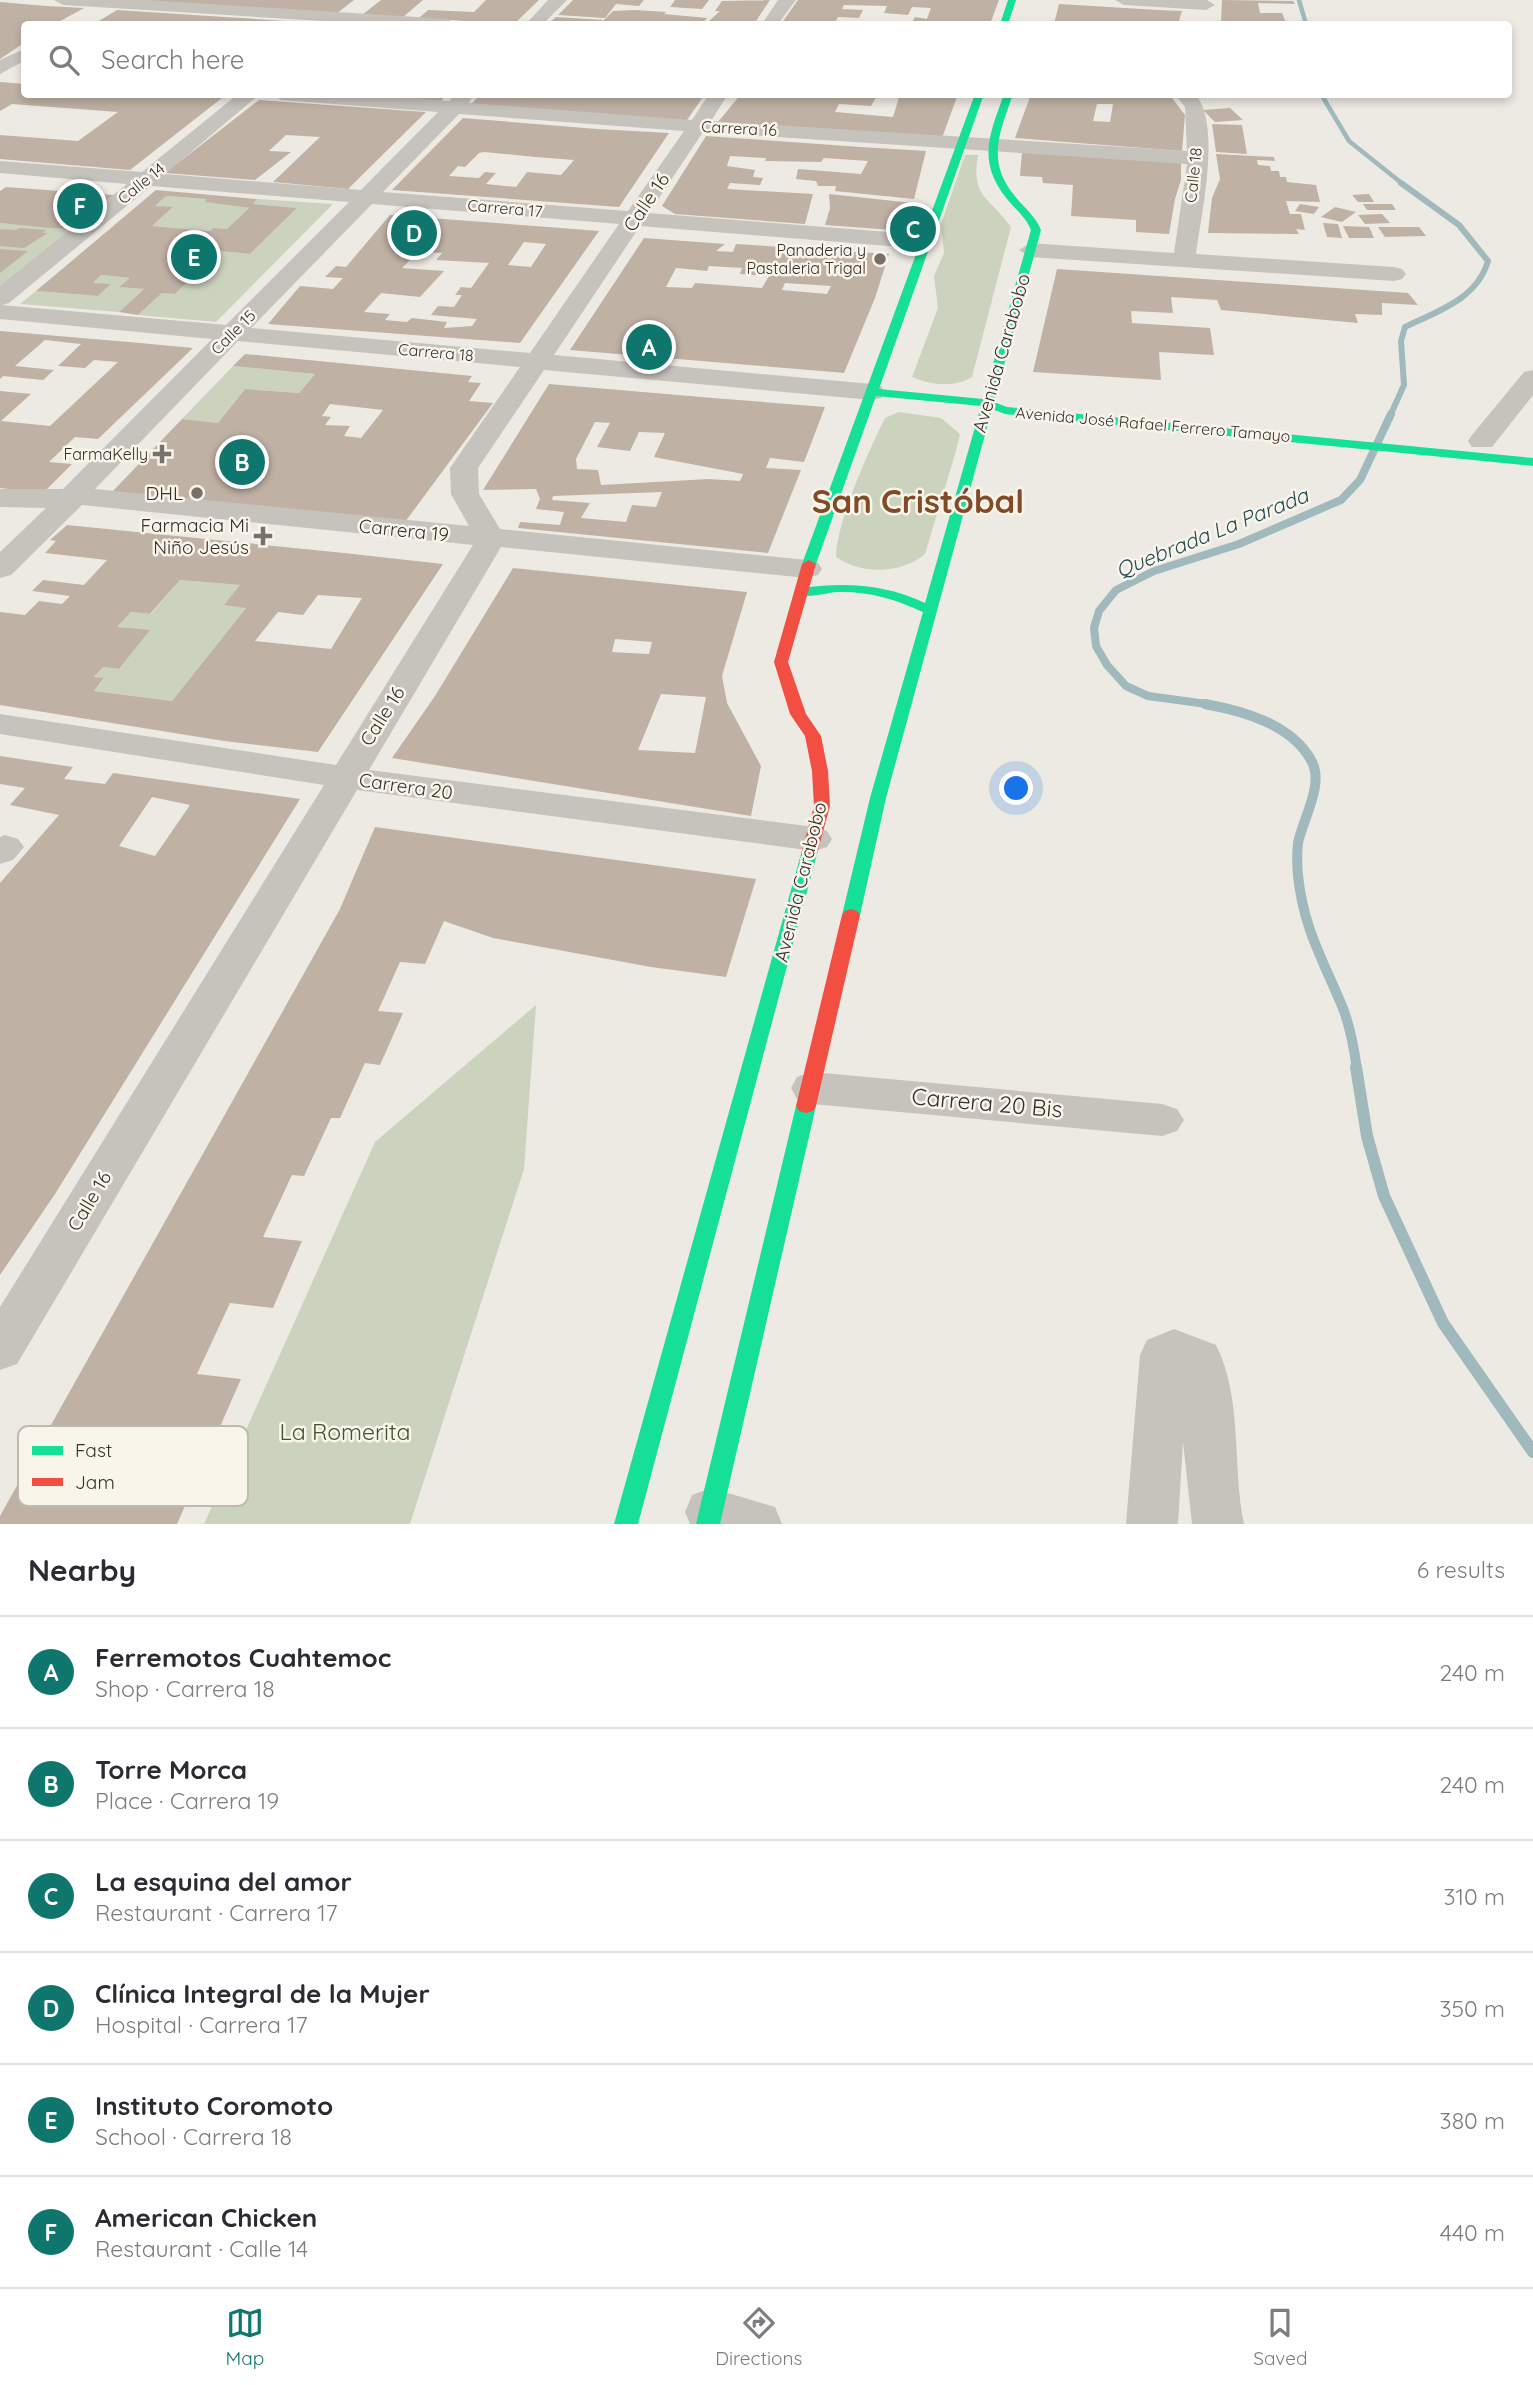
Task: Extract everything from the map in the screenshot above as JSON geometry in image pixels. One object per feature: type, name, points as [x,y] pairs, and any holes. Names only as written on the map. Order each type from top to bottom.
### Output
[{"type":"main road","points":[[1005,21],[1012,0]]},
{"type":"main road","name":"Avenida Carabobo","points":[[626,1524],[822,806],[820,771],[813,736],[798,714],[781,662],[816,576],[872,392],[978,98]]},
{"type":"main road","name":"Avenida Carabobo","points":[[725,1520],[812,1088],[878,798],[1036,230],[1033,221],[991,174],[989,159],[1008,98]]},
{"type":"main road","points":[[998,360],[1018,378]]},
{"type":"main road","points":[[872,392],[987,403]]},
{"type":"main road","name":"Avenida José Rafael Ferrero Tamayo","points":[[987,403],[1008,394],[1533,446]]},
{"type":"main road","name":"Avenida José Rafael Ferrero Tamayo","points":[[987,403],[1004,410],[1533,462]]},
{"type":"main road","points":[[816,576],[883,574]]},
{"type":"main road","points":[[920,574],[939,574]]},
{"type":"main road","points":[[816,576],[840,585],[871,586],[895,592],[931,611]]},
{"type":"street","points":[[63,0],[342,21],[370,0]]},
{"type":"street","points":[[537,21],[558,0]]},
{"type":"street","points":[[772,21],[787,0]]},
{"type":"street","points":[[1124,0],[1207,2],[1206,21]]},
{"type":"street","points":[[85,19],[116,2]]},
{"type":"street","points":[[0,68],[21,56]]},
{"type":"street","points":[[0,73],[21,75]]},
{"type":"street","name":"Calle 14","points":[[0,298],[246,98]]},
{"type":"street","name":"Carrera 16","points":[[383,98],[460,101],[696,126],[1198,158]]},
{"type":"street","name":"Calle 16","points":[[5,1331],[491,540],[465,494],[464,468],[539,362],[716,98]]},
{"type":"street","name":"Calle 18","points":[[1184,260],[1198,158],[1195,106],[1188,98]]},
{"type":"street","name":"Calle 15","points":[[0,569],[75,496],[460,101]]},
{"type":"street","name":"Carrera 17","points":[[0,167],[926,242]]},
{"type":"street","points":[[1030,250],[1394,274]]},
{"type":"street","name":"Carrera 18","points":[[0,312],[872,392]]},
{"type":"street","points":[[1482,441],[1533,378]]},
{"type":"street","name":"Carrera 19","points":[[0,498],[41,500],[75,496],[816,576]]},
{"type":"street","name":"Carrera 20","points":[[0,724],[344,777],[814,839]]},
{"type":"street","name":"Carrera 20 Bis","points":[[812,1088],[1162,1120]]},
{"type":"street","points":[[1152,1524],[1164,1355],[1174,1350],[1199,1360],[1204,1374],[1213,1500],[1218,1524]]},
{"type":"green space","points":[[965,155],[978,155],[976,169],[979,188],[1011,227],[972,377],[950,384],[927,382],[912,377],[938,308],[934,276],[944,253],[941,224]]},
{"type":"green space","points":[[166,196],[207,199],[206,202],[249,208],[227,229],[213,228],[210,231],[152,226],[172,208],[155,206]]},
{"type":"green space","points":[[257,199],[333,204],[216,322],[138,315],[162,293],[175,294],[220,251],[250,254],[297,208],[253,204]]},
{"type":"green space","points":[[0,223],[72,229],[0,287]]},
{"type":"green space","points":[[101,275],[130,278],[120,287],[144,289],[119,312],[20,304],[36,291],[98,296],[110,285],[93,283]]},
{"type":"green space","points":[[233,366],[315,374],[299,393],[245,389],[218,423],[182,419]]},
{"type":"green space","points":[[899,412],[941,418],[960,434],[956,451],[925,554],[916,561],[893,568],[881,570],[857,567],[836,557],[841,525],[862,467],[885,418]]},
{"type":"green space","points":[[180,580],[240,585],[246,608],[172,701],[94,691],[104,679],[94,677],[103,667],[119,669],[149,631],[117,627],[131,612],[151,614]]},
{"type":"green space","name":"La Romerita","points":[[536,1005],[524,1169],[410,1524],[204,1524],[212,1506],[248,1506],[248,1426],[375,1142]]},
{"type":"building","points":[[138,0],[354,0],[336,14]]},
{"type":"building","points":[[381,0],[423,0],[402,18],[362,15]]},
{"type":"building","points":[[486,0],[539,0],[517,21],[419,18],[428,10],[474,12]]},
{"type":"building","points":[[573,0],[644,0],[639,6],[616,4],[605,18],[558,15]]},
{"type":"building","points":[[675,0],[709,0],[702,9],[670,7]]},
{"type":"building","points":[[770,0],[756,21],[709,21],[720,11],[715,11],[722,1]]},
{"type":"building","points":[[798,0],[999,0],[991,21],[913,21],[915,17],[927,19],[931,8],[912,7],[908,15],[884,13],[887,6],[844,5],[842,9],[863,10],[859,18],[783,21]]},
{"type":"building","points":[[1222,0],[1293,1],[1295,4],[1258,3],[1260,13],[1282,13],[1285,21],[1221,21]]},
{"type":"building","points":[[0,2],[84,8],[60,21],[21,21],[21,45],[0,59]]},
{"type":"building","points":[[1059,4],[1182,11],[1179,21],[1055,21]]},
{"type":"building","points":[[117,10],[285,21],[99,21]]},
{"type":"building","points":[[613,11],[666,12],[664,14],[707,18],[704,21],[603,21]]},
{"type":"building","points":[[556,17],[603,20],[602,21],[551,21]]},
{"type":"building","points":[[0,82],[21,84],[21,98],[222,98],[130,170],[0,159],[0,135],[78,141],[118,112],[12,104],[0,111]]},
{"type":"building","points":[[408,98],[444,98],[440,102]]},
{"type":"building","points":[[477,98],[702,98],[685,123],[468,107]]},
{"type":"building","points":[[738,98],[876,98],[871,106],[839,104],[835,112],[893,117],[899,98],[957,98],[942,138],[718,122]]},
{"type":"building","points":[[1030,98],[1172,98],[1185,115],[1182,151],[1015,138]],"holes":[[[1097,104],[1113,104],[1110,122],[1093,121]]]},
{"type":"building","points":[[259,100],[426,112],[348,189],[273,182],[320,137],[286,135],[269,151],[291,152],[255,180],[165,173]]},
{"type":"building","points":[[1230,108],[1243,120],[1215,122],[1203,110]]},
{"type":"building","points":[[463,118],[669,133],[619,207],[392,190]],"holes":[[[479,153],[574,160],[561,175],[527,172],[516,187],[486,184],[496,173],[485,172],[479,178],[449,176],[458,166],[465,167]]]},
{"type":"building","points":[[1212,124],[1242,125],[1247,154],[1216,152]]},
{"type":"building","points":[[706,136],[926,151],[914,199],[835,191],[836,186],[818,186],[816,181],[796,179],[798,169],[861,174],[868,161],[824,158],[821,162],[765,161],[766,158],[730,156],[727,166],[755,170],[753,177],[763,178],[760,185],[730,183],[727,189],[813,194],[805,224],[675,214],[662,206]]},
{"type":"building","points":[[1022,152],[1181,163],[1181,180],[1169,234],[1136,232],[1136,220],[1071,216],[1073,185],[1043,183],[1042,177],[1020,176]]},
{"type":"building","points":[[1216,154],[1274,157],[1275,161],[1257,160],[1258,165],[1270,166],[1271,171],[1279,171],[1280,177],[1286,177],[1287,182],[1316,185],[1320,202],[1286,201],[1290,214],[1301,214],[1305,230],[1296,229],[1299,234],[1208,233],[1212,198],[1220,179]]},
{"type":"building","points":[[6,187],[114,195],[72,229],[50,228],[0,223],[0,191]]},
{"type":"building","points":[[156,190],[257,199],[253,204],[297,208],[250,254],[220,251],[175,294],[162,293],[138,315],[119,312],[144,289],[119,287],[130,278],[101,275],[93,283],[111,284],[98,296],[36,291]],"holes":[[[166,196],[207,199],[205,202],[249,208],[227,229],[213,228],[210,231],[152,226],[173,207],[155,206]]]},
{"type":"building","points":[[829,194],[913,203],[906,231],[825,225],[830,208]]},
{"type":"building","points":[[1369,194],[1374,202],[1358,202],[1352,195]]},
{"type":"building","points":[[1300,204],[1319,207],[1314,214],[1295,211]]},
{"type":"building","points":[[1363,204],[1392,204],[1396,210],[1367,210]]},
{"type":"building","points":[[1335,207],[1356,212],[1342,222],[1321,217]]},
{"type":"building","points":[[1382,214],[1390,223],[1365,224],[1358,215]]},
{"type":"building","points":[[390,215],[599,231],[520,343],[268,324],[300,286],[333,289],[343,278],[325,277],[336,266],[346,267]],"holes":[[[524,242],[546,244],[531,267],[508,265]],[[426,252],[442,253],[436,260],[489,263],[471,288],[461,287],[455,295],[462,295],[454,307],[438,306],[431,315],[477,319],[472,326],[444,328],[447,322],[412,318],[407,322],[385,320],[390,314],[364,312],[381,293],[420,297],[444,271],[402,268],[413,257],[421,257]]]},
{"type":"building","points":[[1323,223],[1338,224],[1342,238],[1327,237]]},
{"type":"building","points":[[1343,226],[1369,227],[1374,238],[1349,238]]},
{"type":"building","points":[[1378,227],[1419,227],[1426,236],[1385,237]]},
{"type":"building","points":[[0,229],[46,230],[42,233],[48,233],[24,248],[0,246]]},
{"type":"building","points":[[644,238],[725,244],[716,251],[733,252],[736,244],[889,254],[875,298],[844,373],[570,350]],"holes":[[[709,266],[742,268],[740,274],[769,276],[762,288],[695,283],[692,288],[666,287],[676,268],[707,271]],[[785,283],[831,286],[827,294],[782,290]]]},
{"type":"building","points":[[0,249],[28,251],[0,273]]},
{"type":"building","points":[[1057,269],[1408,293],[1418,305],[1382,303],[1382,315],[1355,314],[1358,323],[1221,310],[1217,300],[1171,297],[1173,313],[1131,311],[1132,323],[1210,328],[1214,355],[1159,352],[1161,380],[1033,372]]},
{"type":"building","points":[[0,331],[193,348],[98,439],[75,437],[49,462],[72,464],[43,493],[0,488],[0,391],[31,394],[1,421],[50,426],[118,362],[94,360],[85,368],[58,366],[81,344],[45,340],[15,366],[54,370],[43,380],[3,376],[0,379]]},
{"type":"building","points":[[245,354],[472,376],[468,382],[481,383],[469,401],[493,403],[405,522],[112,492],[182,419],[218,423],[245,389],[299,393],[315,374],[233,366]],"holes":[[[330,404],[383,410],[361,438],[344,436],[350,426],[325,425],[331,417],[322,416]]]},
{"type":"building","points":[[549,384],[825,407],[804,462],[770,458],[766,468],[801,470],[768,553],[518,528],[520,522],[560,525],[564,512],[536,509],[540,499],[536,489],[483,490]],"holes":[[[595,422],[610,423],[597,447],[630,451],[639,432],[665,433],[654,457],[743,474],[742,477],[740,481],[709,479],[601,485],[598,470],[577,469],[576,459]],[[662,492],[656,507],[632,505],[626,522],[581,518],[590,503],[552,500],[553,496]]]},
{"type":"building","points":[[67,525],[443,564],[318,752],[224,741],[0,705],[0,612],[25,615],[39,601],[62,604],[70,596],[32,591],[43,580],[84,585],[107,560],[45,553],[56,541],[50,540]],"holes":[[[180,580],[240,585],[224,605],[246,608],[172,701],[94,691],[104,678],[94,677],[103,667],[119,669],[150,630],[117,627],[131,612],[150,614]],[[318,595],[362,598],[331,649],[255,641],[278,612],[303,615]]]},
{"type":"building","points":[[513,568],[747,592],[722,676],[727,703],[761,766],[751,816],[392,758],[435,696]],"holes":[[[615,639],[652,642],[649,654],[612,652]],[[661,694],[706,697],[695,753],[638,750]]]},
{"type":"building","points":[[0,756],[73,767],[64,779],[105,784],[113,773],[300,799],[55,1194],[0,1275],[0,883],[59,815],[10,805],[25,788],[0,784]],"holes":[[[152,797],[190,805],[155,856],[119,846]]]},
{"type":"building","points":[[375,827],[756,879],[726,977],[651,967],[493,938],[444,921],[425,964],[400,962],[378,1011],[403,1013],[380,1065],[365,1063],[340,1118],[331,1118],[304,1176],[292,1175],[263,1237],[302,1241],[273,1308],[230,1303],[197,1374],[241,1379],[220,1426],[50,1426],[340,909]]},
{"type":"building","points":[[18,1484],[18,1506],[185,1506],[177,1524],[0,1524],[0,1516]]},
{"type":"waterway","name":"Quebrada La Parada","points":[[1299,0],[1305,21]]},
{"type":"waterway","name":"Quebrada La Parada","points":[[1323,98],[1349,141],[1404,185]]},
{"type":"waterway","name":"Quebrada La Parada","points":[[1390,416],[1404,385],[1401,341],[1405,327],[1443,309],[1466,294],[1483,274],[1488,261],[1459,225],[1401,183]]},
{"type":"waterway","name":"Quebrada La Parada","points":[[1214,705],[1148,696],[1126,686],[1107,665],[1096,646],[1094,628],[1099,611],[1116,590],[1154,571],[1239,544],[1341,500],[1360,480],[1391,414]]},
{"type":"waterway","name":"Quebrada La Parada","points":[[1205,704],[1250,715],[1279,728],[1302,748],[1315,769],[1312,801],[1298,847],[1301,894],[1315,943],[1347,1021],[1357,1069]]},
{"type":"waterway","name":"Quebrada La Parada","points":[[1356,1067],[1367,1136],[1384,1196],[1443,1323],[1533,1452]]},
{"type":"traffic: fast","points":[[1005,21],[1012,0]]},
{"type":"traffic: fast","points":[[809,564],[979,98]]},
{"type":"traffic: fast","points":[[851,915],[878,798],[1036,230],[1029,217],[1002,186],[992,161],[994,137],[1008,98]]},
{"type":"traffic: fast","points":[[872,392],[987,403],[1005,410],[1533,462]]},
{"type":"traffic: fast","points":[[802,592],[837,588],[883,592],[931,611]]},
{"type":"traffic: fast","points":[[626,1524],[809,854]]},
{"type":"traffic: fast","points":[[708,1524],[806,1106]]},
{"type":"traffic: jam","points":[[809,564],[781,662],[798,714],[813,736],[820,771],[822,806],[809,854]]},
{"type":"traffic: jam","points":[[806,1106],[851,915]]},
{"type":"place","name":"American Chicken","points":[[80,206]]},
{"type":"place","name":"La esquina del amor","points":[[913,229]]},
{"type":"place","name":"Clínica Integral de la Mujer","points":[[414,233]]},
{"type":"place","name":"Instituto Coromoto","points":[[194,257]]},
{"type":"place","name":"Panaderia y Pastaleria Trigal","points":[[880,259]]},
{"type":"place","name":"Ferremotos Cuahtemoc","points":[[649,347]]},
{"type":"place","name":"FarmaKelly","points":[[162,454]]},
{"type":"place","name":"Torre Morca","points":[[242,462]]},
{"type":"place","name":"DHL","points":[[197,493]]},
{"type":"place","name":"Farmacia Mi Niño Jesús","points":[[263,536]]},
{"type":"district","name":"San Cristóbal","points":[[918,501]]}]
